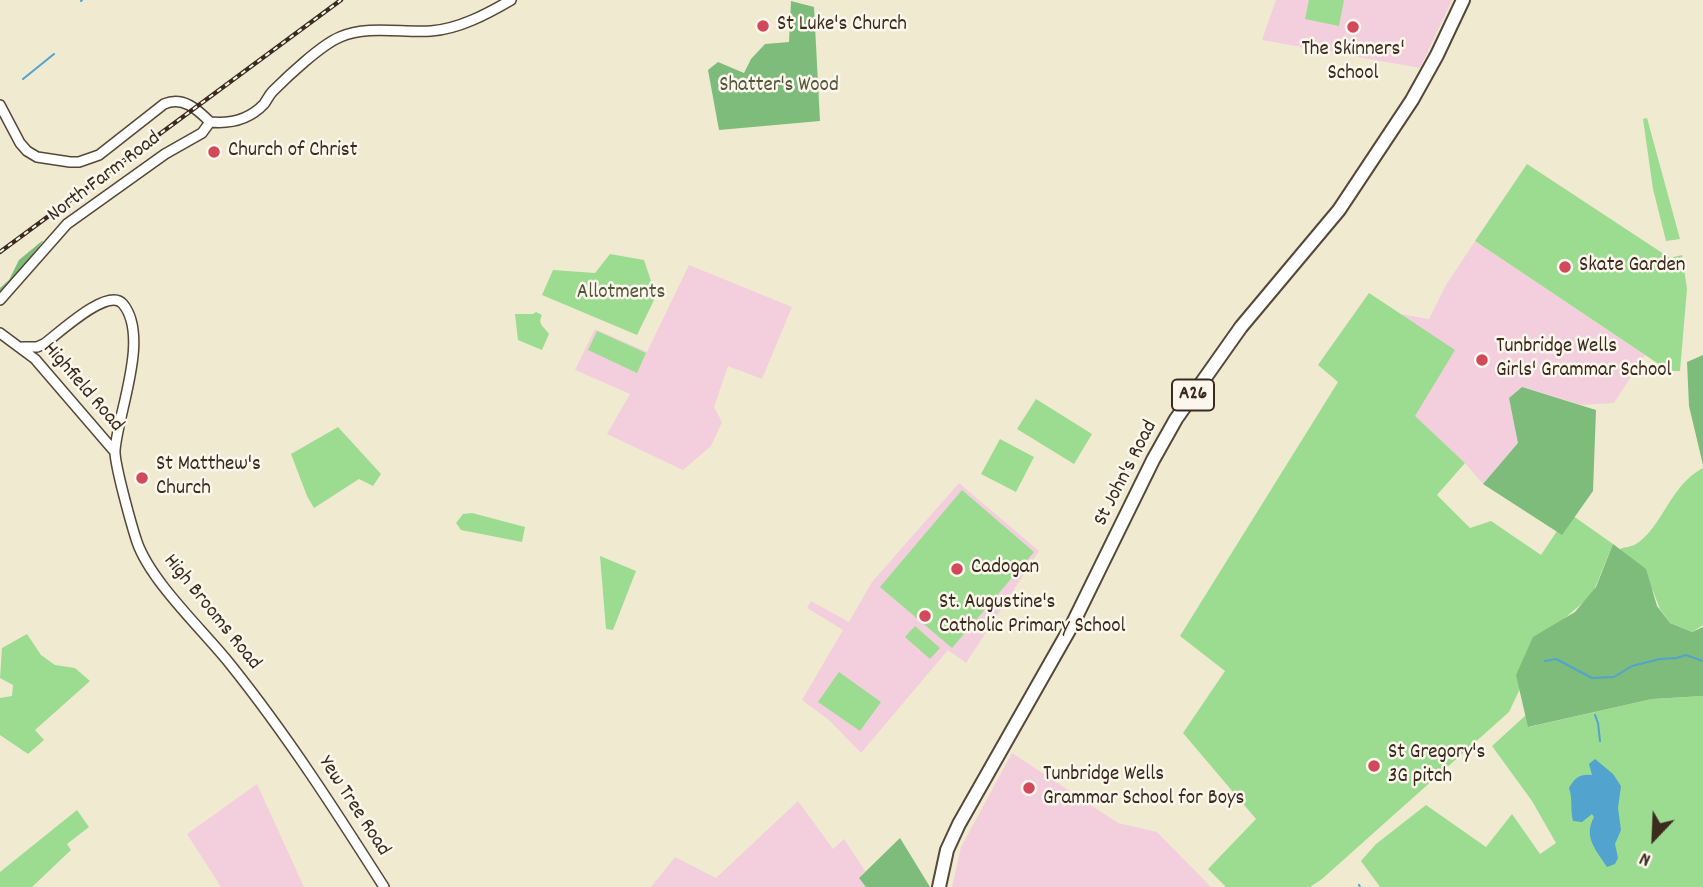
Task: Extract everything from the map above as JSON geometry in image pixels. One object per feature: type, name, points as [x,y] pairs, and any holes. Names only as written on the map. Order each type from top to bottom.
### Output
[{"type":"highway","name":"St John's Road","points":[[939,887],[947,850],[959,824],[1072,625],[1176,419],[1241,327],[1339,211],[1412,100],[1463,0]]},
{"type":"street","points":[[0,104],[27,151],[37,157],[79,162],[99,155],[164,104],[172,101],[184,102],[210,122],[228,124],[245,118],[263,105],[272,92],[325,45],[341,36],[384,31],[431,31],[459,25],[511,0]]},
{"type":"street","name":"North Farm Road","points":[[0,300],[67,224],[165,153],[202,132],[210,122]]},
{"type":"street","name":"High Brooms Road","points":[[22,347],[44,344],[94,306],[105,301],[114,299],[122,303],[131,322],[134,345],[115,452],[136,541],[145,560],[229,662],[293,746]]},
{"type":"street","points":[[0,333],[22,347]]},
{"type":"street","name":"Highfield Road","points":[[22,347],[36,359],[115,452]]},
{"type":"street","name":"Yew Tree Road","points":[[293,746],[384,887]]},
{"type":"shaded area","name":"The Skinners' School","points":[[1276,0],[1452,0],[1420,68],[1262,40]]},
{"type":"shaded area","name":"Tunbridge Wells Girls' Grammar School","points":[[1475,241],[1645,355],[1614,403],[1582,405],[1522,387],[1509,398],[1519,443],[1483,484],[1465,463],[1415,417],[1318,365],[1369,293],[1400,314],[1429,319],[1446,285]]},
{"type":"shaded area","points":[[689,265],[792,307],[762,379],[728,366],[714,407],[722,422],[711,446],[683,470],[607,434],[630,394],[575,370],[595,329],[647,352]]},
{"type":"shaded area","name":"St. Augustine's Catholic Primary School","points":[[959,483],[1039,551],[966,663],[948,650],[861,753],[829,720],[802,700],[843,630],[807,608],[811,601],[849,622],[872,582]]},
{"type":"shaded area","name":"Tunbridge Wells Grammar School for Boys","points":[[1012,753],[1118,823],[1157,832],[1211,887],[952,887],[961,847]]},
{"type":"shaded area","points":[[257,784],[304,887],[221,887],[187,834]]},
{"type":"shaded area","points":[[798,801],[833,849],[844,839],[865,871],[859,878],[866,887],[651,887],[675,857],[716,878]]},
{"type":"green space","points":[[1309,0],[1344,0],[1339,26],[1305,19]]},
{"type":"green space","name":"Shatter's Wood","points":[[791,1],[814,7],[820,121],[719,130],[708,70],[718,62],[744,73],[751,59],[765,44],[789,42]]},
{"type":"green space","points":[[1647,118],[1680,239],[1666,241],[1653,189],[1643,119]]},
{"type":"green space","points":[[1527,164],[1670,258],[1682,255],[1687,289],[1680,371],[1669,371],[1475,241]]},
{"type":"green space","points":[[42,241],[0,298],[0,288],[9,280],[19,260]]},
{"type":"green space","name":"Allotments","points":[[610,254],[644,260],[656,296],[637,335],[542,295],[553,270],[595,273]]},
{"type":"green space","points":[[1369,293],[1455,350],[1415,416],[1465,463],[1437,495],[1470,528],[1491,521],[1541,555],[1569,513],[1613,544],[1592,595],[1546,634],[1509,712],[1322,879],[1310,887],[1226,887],[1208,869],[1256,819],[1183,733],[1225,671],[1180,636],[1338,382],[1318,365]]},
{"type":"green space","points":[[536,312],[542,315],[541,323],[549,334],[542,350],[518,340],[515,314]]},
{"type":"green space","points":[[597,331],[646,353],[637,373],[588,350]]},
{"type":"green space","points":[[1703,355],[1703,465],[1689,406],[1687,362]]},
{"type":"green space","points":[[1522,387],[1596,410],[1593,491],[1562,535],[1483,484],[1518,443],[1509,398]]},
{"type":"green space","points":[[1036,399],[1092,434],[1074,464],[1017,429]]},
{"type":"green space","points":[[338,427],[381,474],[373,486],[359,479],[314,508],[291,454]]},
{"type":"green space","points":[[1000,439],[1034,457],[1016,492],[981,474]]},
{"type":"green space","points":[[1703,468],[1703,625],[1692,632],[1670,623],[1660,609],[1653,591],[1620,549],[1634,545],[1645,537],[1682,485]]},
{"type":"green space","name":"Cadogan","points":[[962,490],[1034,552],[952,648],[880,587]]},
{"type":"green space","points":[[472,513],[525,527],[522,542],[461,530],[456,523],[463,514]]},
{"type":"green space","points":[[1613,544],[1646,569],[1657,606],[1670,623],[1692,632],[1703,627],[1703,696],[1652,699],[1528,727],[1516,675],[1533,637],[1575,612],[1596,587]]},
{"type":"green space","points":[[600,556],[636,571],[613,630],[606,629]]},
{"type":"green space","points":[[915,626],[940,648],[930,659],[905,637]]},
{"type":"green space","points":[[27,634],[41,655],[55,665],[75,668],[90,681],[35,730],[44,740],[28,754],[0,735],[0,698],[12,696],[13,685],[0,678],[2,648]]},
{"type":"green space","points":[[839,672],[881,702],[860,731],[818,702]]},
{"type":"green space","points":[[1703,696],[1703,887],[1380,887],[1361,861],[1376,844],[1426,805],[1486,847],[1512,814],[1540,854],[1556,843],[1532,801],[1492,746],[1526,715],[1529,727],[1652,699]]},
{"type":"green space","points":[[77,810],[89,827],[67,844],[71,850],[32,887],[0,887],[0,872]]},
{"type":"green space","points":[[900,838],[930,887],[866,887],[859,878]]},
{"type":"water","points":[[1595,759],[1613,774],[1621,786],[1618,808],[1621,830],[1615,844],[1618,858],[1615,864],[1607,867],[1590,837],[1594,817],[1592,814],[1582,822],[1573,821],[1572,817],[1569,788],[1578,777],[1592,775],[1589,764]]},
{"type":"waterway","points":[[23,79],[54,54]]},
{"type":"waterway","points":[[1545,661],[1556,659],[1592,678],[1614,677],[1632,666],[1686,655],[1703,661]]},
{"type":"waterway","points":[[1595,715],[1600,741]]},
{"type":"railway","points":[[0,252],[341,0]]},
{"type":"place","name":"St Luke's Church","points":[[763,26]]},
{"type":"place","name":"The Skinners' School","points":[[1353,27]]},
{"type":"place","name":"Church of Christ","points":[[214,152]]},
{"type":"place","name":"Skate Garden","points":[[1565,267]]},
{"type":"place","name":"Tunbridge Wells Girls' Grammar School","points":[[1482,360]]},
{"type":"place","name":"St Matthew's Church","points":[[142,478]]},
{"type":"place","name":"Cadogan","points":[[957,569]]},
{"type":"place","name":"St. Augustine's Catholic Primary School","points":[[925,616]]},
{"type":"place","name":"St Gregory's 3G pitch","points":[[1374,766]]},
{"type":"place","name":"Tunbridge Wells Grammar School for Boys","points":[[1029,788]]}]
